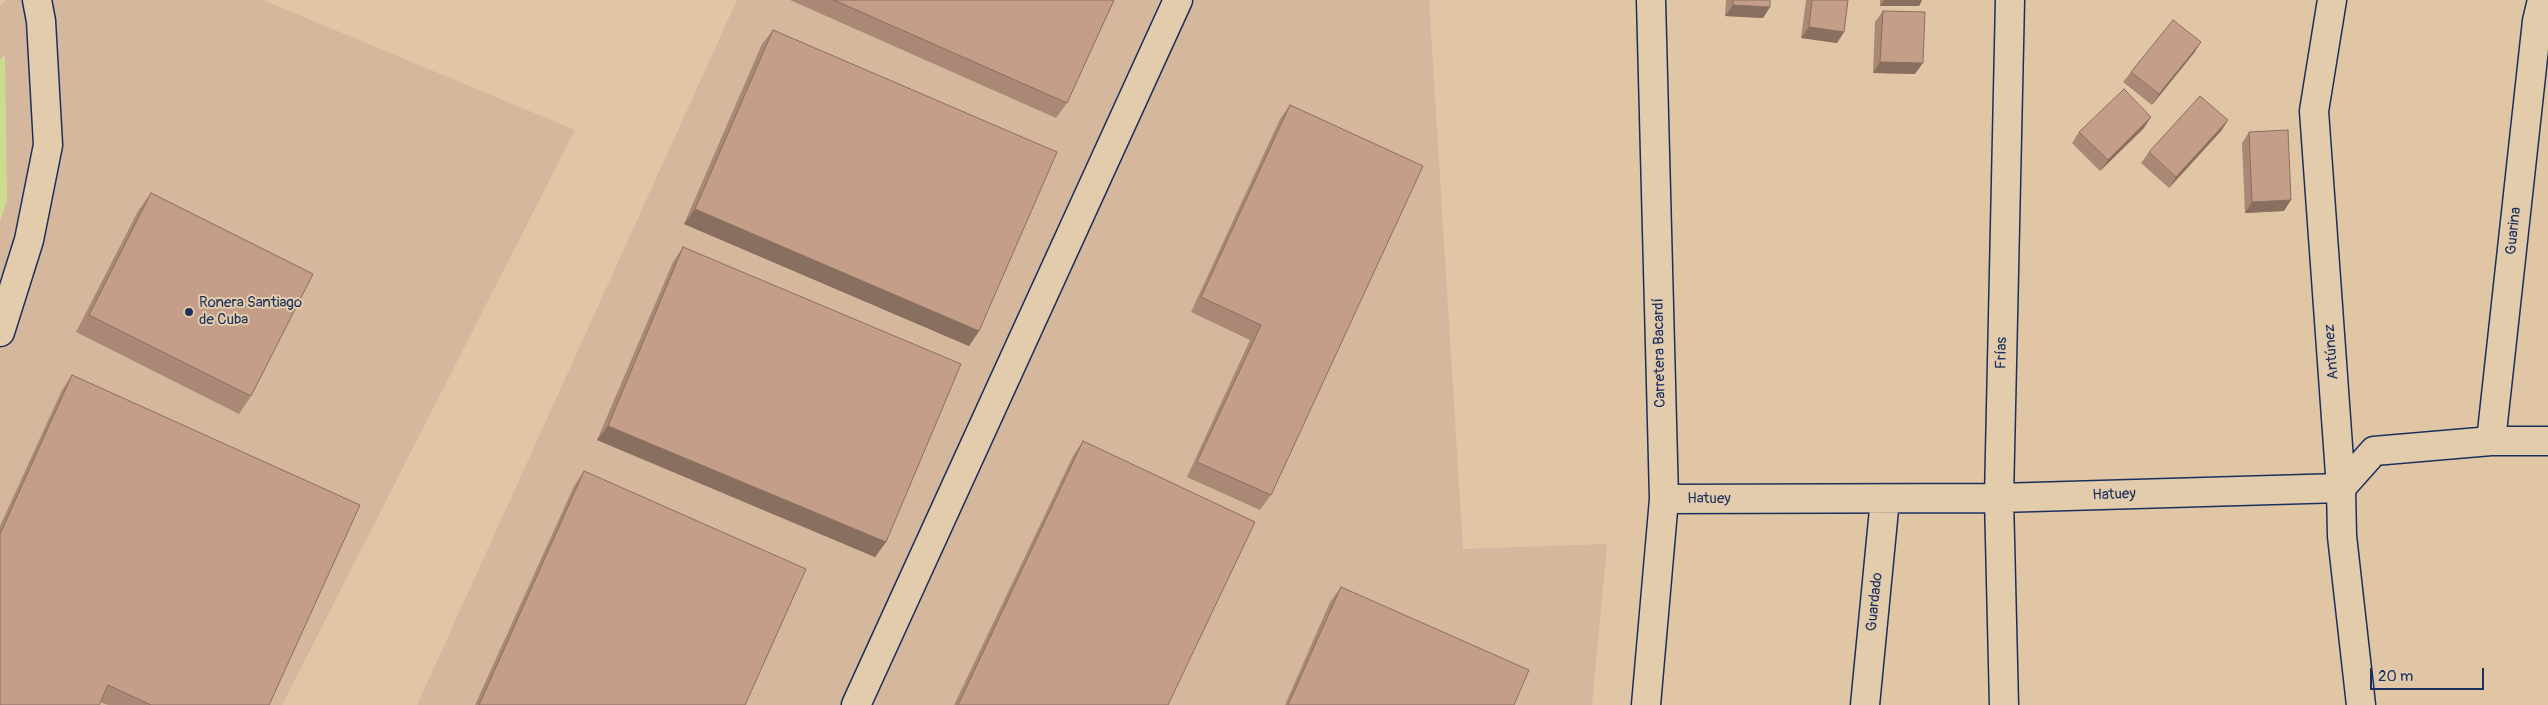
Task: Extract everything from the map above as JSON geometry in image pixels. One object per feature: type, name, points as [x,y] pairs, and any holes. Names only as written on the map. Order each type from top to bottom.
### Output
[{"type":"street","points":[[0,332],[29,240],[48,145],[41,21],[37,0]]},
{"type":"street","points":[[856,705],[1178,0]]},
{"type":"street","name":"Carretera Bacardí","points":[[1646,705],[1664,499],[1651,0]]},
{"type":"street","name":"Frías","points":[[2004,705],[1999,498],[2010,0]]},
{"type":"street","name":"Antúnez","points":[[2332,0],[2314,110],[2341,488],[2342,536],[2361,705]]},
{"type":"street","name":"Guarina","points":[[2490,441],[2542,15]]},
{"type":"street","points":[[2341,488],[2374,451],[2490,441],[2548,441]]},
{"type":"street","name":"Hatuey","points":[[1664,499],[1999,498],[2341,488]]},
{"type":"street","name":"Guardado","points":[[1865,705],[1885,499]]},
{"type":"shaded area","points":[[6,0],[263,0],[575,130],[282,705],[0,705],[0,5]]},
{"type":"shaded area","points":[[737,0],[1429,0],[1463,549],[1607,544],[1592,705],[417,705]]},
{"type":"green space","points":[[5,55],[7,200],[0,222],[0,60]]},
{"type":"building","points":[[834,0],[1114,0],[1067,103]]},
{"type":"building","points":[[1733,0],[1770,0],[1770,7],[1733,5]]},
{"type":"building","points":[[1812,0],[1848,0],[1844,32],[1809,27]]},
{"type":"building","points":[[1883,11],[1925,12],[1923,63],[1880,62]]},
{"type":"building","points":[[2173,20],[2201,42],[2159,94],[2131,72]]},
{"type":"building","points":[[773,30],[1057,152],[979,331],[695,209]]},
{"type":"building","points":[[2124,89],[2151,117],[2108,160],[2079,132]]},
{"type":"building","points":[[2200,96],[2228,120],[2176,177],[2149,152]]},
{"type":"building","points":[[1290,105],[1423,166],[1271,495],[1197,462],[1261,325],[1201,297]]},
{"type":"building","points":[[2288,130],[2291,200],[2252,202],[2249,132]]},
{"type":"building","name":"Ronera Santiago de Cuba","points":[[151,193],[313,274],[251,396],[89,315]]},
{"type":"building","points":[[683,247],[961,364],[886,542],[608,426]]},
{"type":"building","points":[[72,375],[360,505],[269,705],[151,705],[108,685],[99,705],[0,705],[0,534]]},
{"type":"building","points":[[1083,441],[1255,522],[1168,705],[958,705]]},
{"type":"building","points":[[584,471],[806,569],[745,705],[479,705]]},
{"type":"building","points":[[1341,587],[1529,670],[1514,705],[1288,705]]},
{"type":"place","name":"Ronera Santiago de Cuba","points":[[189,312]]}]
